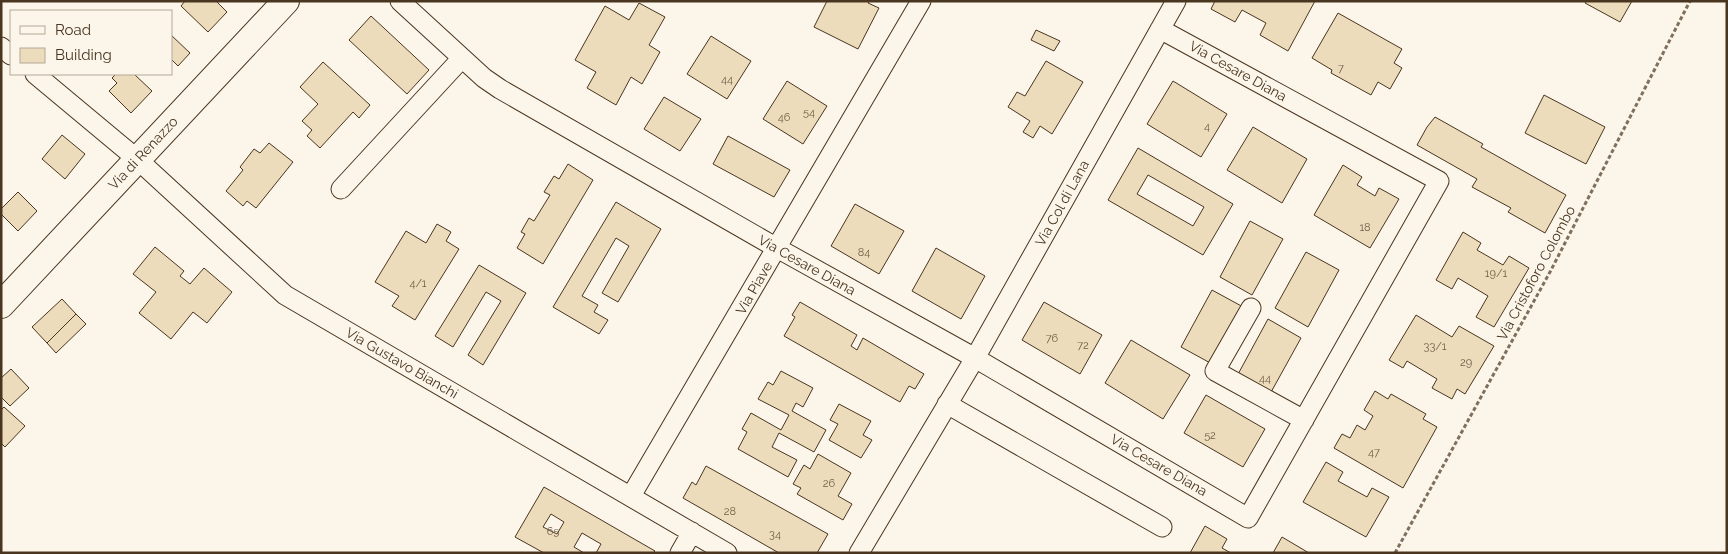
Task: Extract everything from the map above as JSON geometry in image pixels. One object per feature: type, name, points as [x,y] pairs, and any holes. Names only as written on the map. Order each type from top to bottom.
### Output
[{"type":"street","name":"Via di Renazzo","points":[[1,304],[286,1]]},
{"type":"street","points":[[342,190],[462,58],[400,1]]},
{"type":"street","name":"Via Piave","points":[[631,496],[921,1]]},
{"type":"street","name":"Via Col di Lana","points":[[858,553],[974,358],[1176,1]]},
{"type":"street","name":"Via Cesare Diana","points":[[462,58],[484,78],[500,89],[777,248],[974,358],[1248,518],[1439,181],[1160,29]]},
{"type":"street","name":"Via Gustavo Bianchi","points":[[36,75],[137,159],[285,295],[727,553]]},
{"type":"street","points":[[1251,308],[1216,371],[1304,420]]},
{"type":"street","points":[[947,404],[1162,527]]},
{"type":"street","points":[[680,553],[692,532]]},
{"type":"path","name":"Via Cristoforo Colombo","points":[[1396,553],[1550,272],[1690,1]]},
{"type":"building","points":[[185,1],[216,1],[227,12],[208,32],[181,6]]},
{"type":"building","points":[[827,1],[869,1],[868,3],[879,8],[858,49],[814,27]]},
{"type":"building","points":[[1215,1],[1315,1],[1288,51],[1260,35],[1266,23],[1242,10],[1235,22],[1211,9]]},
{"type":"building","points":[[1586,1],[1632,1],[1620,22],[1585,3]]},
{"type":"building","points":[[639,3],[665,17],[649,45],[660,52],[642,84],[631,77],[616,105],[587,88],[596,72],[575,60],[605,6],[629,20]]},
{"type":"building","points":[[1338,13],[1402,49],[1394,63],[1402,68],[1390,89],[1378,82],[1371,95],[1331,73],[1332,70],[1312,58]]},
{"type":"building","points":[[371,16],[429,70],[407,94],[349,40]]},
{"type":"building","points":[[1036,30],[1060,41],[1054,51],[1031,40]]},
{"type":"building","points":[[172,36],[190,53],[178,66],[172,60]]},
{"type":"building","points":[[711,36],[751,61],[727,99],[687,74]]},
{"type":"building","points":[[1046,61],[1083,82],[1052,134],[1040,126],[1033,138],[1023,132],[1030,121],[1008,107],[1017,92],[1025,96]]},
{"type":"building","points":[[323,62],[370,105],[359,118],[353,112],[320,148],[307,136],[312,130],[302,121],[318,104],[300,87]]},
{"type":"building","points":[[115,75],[135,75],[152,91],[131,113],[109,91],[117,83],[112,78]]},
{"type":"building","points":[[787,81],[827,106],[803,144],[763,119]]},
{"type":"building","points":[[1173,81],[1227,114],[1201,157],[1147,124]]},
{"type":"building","points":[[1544,95],[1605,127],[1586,164],[1525,133]]},
{"type":"building","points":[[664,97],[701,119],[680,151],[644,129]]},
{"type":"building","points":[[1435,117],[1483,144],[1481,147],[1566,195],[1545,233],[1508,212],[1511,208],[1472,187],[1477,179],[1417,145]]},
{"type":"building","points":[[1253,127],[1307,159],[1282,203],[1227,170]]},
{"type":"building","points":[[62,135],[85,154],[65,179],[42,159]]},
{"type":"building","points":[[728,136],[790,170],[774,197],[713,164]]},
{"type":"building","points":[[269,143],[293,162],[256,208],[247,201],[243,206],[226,191],[243,170],[240,167],[254,149],[260,153]]},
{"type":"building","points":[[1138,148],[1233,204],[1203,255],[1108,200]],"holes":[[[1148,175],[1204,207],[1193,226],[1137,194]]]},
{"type":"building","points":[[568,164],[593,180],[543,264],[517,248],[525,234],[521,232],[529,218],[534,221],[550,195],[544,192],[554,176],[559,179]]},
{"type":"building","points":[[1343,165],[1362,177],[1357,185],[1375,196],[1379,188],[1399,199],[1370,248],[1314,215]]},
{"type":"building","points":[[18,192],[37,211],[18,231],[1,214],[1,209]]},
{"type":"building","points":[[616,202],[661,229],[618,302],[602,293],[629,246],[616,238],[582,296],[598,305],[594,312],[608,320],[599,334],[553,307]]},
{"type":"building","points":[[855,204],[904,231],[879,274],[831,246]]},
{"type":"building","points":[[1250,221],[1283,239],[1252,295],[1220,277]]},
{"type":"building","points":[[437,224],[451,232],[446,241],[459,249],[415,320],[392,306],[399,296],[375,282],[406,231],[426,243]]},
{"type":"building","points":[[1463,232],[1481,243],[1477,250],[1503,265],[1509,256],[1529,268],[1494,327],[1476,317],[1488,296],[1458,278],[1452,289],[1436,280]]},
{"type":"building","points":[[155,247],[184,271],[180,276],[190,284],[204,268],[232,292],[207,323],[193,312],[171,339],[139,313],[156,292],[133,274]]},
{"type":"building","points":[[936,248],[985,276],[961,319],[912,291]]},
{"type":"building","points":[[1306,252],[1339,270],[1308,327],[1275,308]]},
{"type":"building","points":[[479,265],[526,293],[483,365],[468,355],[501,301],[486,292],[453,347],[435,336]]},
{"type":"building","points":[[1212,290],[1245,308],[1214,365],[1181,347]]},
{"type":"building","points":[[62,299],[76,314],[47,343],[32,327]]},
{"type":"building","points":[[800,302],[857,335],[851,346],[857,350],[863,338],[924,374],[915,389],[909,386],[900,402],[784,336],[795,317],[792,315]]},
{"type":"building","points":[[1044,302],[1102,335],[1080,374],[1022,340]]},
{"type":"building","points":[[76,314],[86,324],[56,353],[47,343]]},
{"type":"building","points":[[1416,315],[1452,337],[1459,326],[1494,346],[1465,394],[1457,389],[1452,399],[1432,388],[1437,379],[1407,361],[1403,368],[1389,360]]},
{"type":"building","points":[[1268,319],[1301,338],[1270,394],[1237,376]]},
{"type":"building","points":[[1131,340],[1190,375],[1163,419],[1105,383]]},
{"type":"building","points":[[11,369],[29,388],[10,406],[1,397],[1,378]]},
{"type":"building","points":[[781,371],[813,388],[803,407],[796,403],[792,411],[826,430],[814,452],[779,433],[772,447],[797,460],[788,477],[738,449],[747,432],[742,429],[751,413],[781,430],[789,415],[758,399],[768,382],[773,385]]},
{"type":"building","points":[[1375,391],[1388,399],[1391,394],[1426,414],[1423,419],[1437,427],[1403,488],[1334,448],[1342,434],[1350,438],[1357,425],[1365,430],[1373,416],[1364,410]]},
{"type":"building","points":[[1206,395],[1265,429],[1243,467],[1184,433]]},
{"type":"building","points":[[839,404],[871,421],[863,435],[872,440],[861,458],[829,440],[838,424],[830,420]]},
{"type":"building","points":[[4,407],[25,426],[5,447],[1,443],[1,410]]},
{"type":"building","points":[[818,454],[851,473],[838,496],[852,504],[843,520],[797,494],[801,488],[793,484],[804,465],[810,469]]},
{"type":"building","points":[[1326,462],[1343,472],[1338,481],[1367,497],[1372,488],[1389,497],[1366,537],[1303,502]]},
{"type":"building","points":[[706,466],[828,534],[817,553],[779,553],[683,498],[692,482],[696,485]]},
{"type":"building","points":[[544,487],[655,551],[653,553],[596,553],[601,544],[582,533],[574,547],[584,553],[544,553],[515,537]],"holes":[[[551,514],[564,522],[557,534],[543,527]]]},
{"type":"building","points":[[1205,526],[1227,539],[1222,548],[1231,553],[1190,553]]},
{"type":"building","points":[[1282,537],[1309,553],[1273,553]]}]
